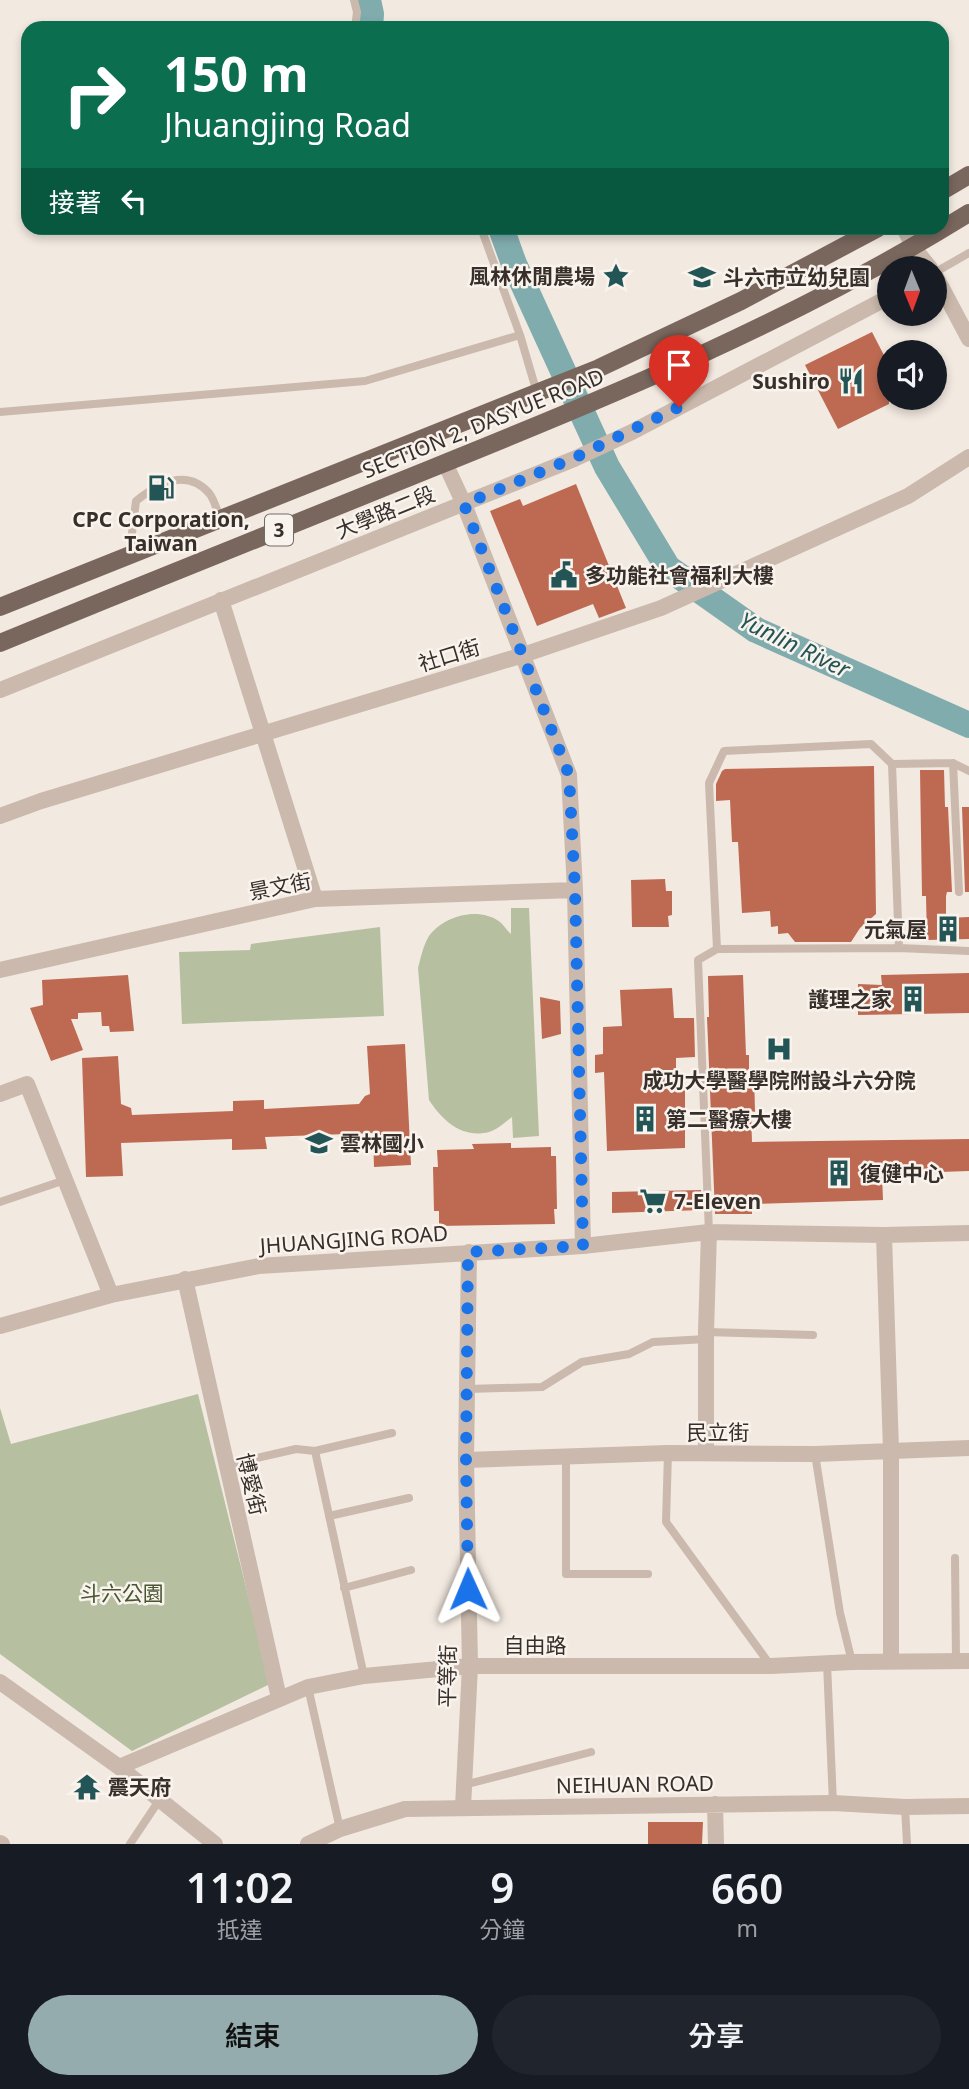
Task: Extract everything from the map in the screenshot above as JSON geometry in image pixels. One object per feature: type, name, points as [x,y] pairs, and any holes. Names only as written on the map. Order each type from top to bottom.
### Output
[{"type":"main road","points":[[949,187],[969,175]]},
{"type":"main road","name":"SECTION 2, DASYUE ROAD","points":[[949,225],[969,213]]},
{"type":"main road","name":"SECTION 2, DASYUE ROAD","points":[[0,607],[598,368],[741,301],[865,235]]},
{"type":"main road","name":"SECTION 2, DASYUE ROAD","points":[[0,643],[614,395],[746,333],[933,235]]},
{"type":"main road","points":[[261,501],[272,533]]},
{"type":"street","points":[[908,235],[921,256]]},
{"type":"street","points":[[947,298],[969,339]]},
{"type":"street","name":"大學路二段","points":[[0,690],[574,458],[632,432],[877,303]]},
{"type":"street","name":"社口街","points":[[0,816],[41,800],[523,655],[661,608],[908,496],[969,457]]},
{"type":"street","points":[[445,463],[464,504],[569,775],[575,890],[583,1246]]},
{"type":"street","points":[[221,600],[315,899]]},
{"type":"street","name":"景文街","points":[[0,970],[315,899],[575,890]]},
{"type":"street","points":[[0,1094],[27,1084],[111,1295]]},
{"type":"street","points":[[706,1452],[709,1232]]},
{"type":"street","name":"JHUANGJING ROAD","points":[[0,1326],[111,1295],[259,1266],[583,1246],[709,1232],[884,1236],[969,1234]]},
{"type":"street","points":[[884,1236],[891,1450],[891,1661]]},
{"type":"street","name":"平等街","points":[[463,1807],[470,1666],[466,1460],[468,1252]]},
{"type":"street","name":"博愛街","points":[[185,1279],[279,1698]]},
{"type":"street","name":"民立街","points":[[466,1460],[668,1452],[815,1454],[969,1448]]},
{"type":"street","name":"自由路","points":[[119,1768],[308,1687],[363,1676],[470,1666],[771,1666],[963,1661]]},
{"type":"street","points":[[0,1704],[5,1686],[119,1768],[215,1844]]},
{"type":"street","points":[[715,1804],[716,1844]]},
{"type":"street","name":"NEIHUAN ROAD","points":[[309,1844],[340,1829],[405,1809],[715,1804],[969,1806]]},
{"type":"lane","points":[[354,0],[356,21]]},
{"type":"lane","points":[[484,235],[542,391]]},
{"type":"lane","points":[[947,266],[969,253]]},
{"type":"lane","points":[[0,412],[365,381],[520,335]]},
{"type":"lane","points":[[134,552],[132,533],[136,501],[163,482],[191,480],[209,493],[220,518]]},
{"type":"lane","points":[[717,949],[709,783],[724,751],[871,744],[891,764],[899,948]]},
{"type":"lane","points":[[891,764],[953,764],[969,771]]},
{"type":"lane","points":[[953,764],[958,892]]},
{"type":"lane","points":[[709,1232],[698,960],[717,949],[899,948],[969,951]]},
{"type":"lane","points":[[0,1202],[65,1180]]},
{"type":"lane","points":[[467,1389],[541,1387],[582,1362],[628,1353],[653,1342],[706,1336],[813,1335]]},
{"type":"lane","points":[[226,1465],[296,1449],[315,1451],[392,1433]]},
{"type":"lane","points":[[315,1451],[363,1676]]},
{"type":"lane","points":[[668,1452],[666,1522],[771,1666]]},
{"type":"lane","points":[[815,1454],[840,1613],[852,1662]]},
{"type":"lane","points":[[566,1457],[566,1574],[648,1574]]},
{"type":"lane","points":[[329,1517],[409,1498]]},
{"type":"lane","points":[[956,1558],[963,1661]]},
{"type":"lane","points":[[344,1588],[411,1570]]},
{"type":"lane","points":[[827,1663],[834,1804]]},
{"type":"lane","points":[[308,1687],[340,1829]]},
{"type":"lane","points":[[464,1785],[591,1752]]},
{"type":"lane","points":[[130,1844],[160,1800]]},
{"type":"lane","points":[[905,1807],[906,1844]]},
{"type":"green space","points":[[511,908],[529,908],[539,1136],[513,1138],[512,1117],[492,1131],[470,1133],[447,1121],[429,1100],[418,968],[429,936],[443,923],[462,916],[482,915],[500,922],[511,934]]},
{"type":"green space","points":[[380,927],[384,1016],[182,1024],[179,952],[250,950],[251,944]]},
{"type":"green space","name":"斗六公園","points":[[198,1394],[270,1684],[132,1751],[0,1654],[0,1408],[11,1444]]},
{"type":"building","name":"Sushiro","points":[[872,332],[877,342],[877,410],[838,429],[805,365]]},
{"type":"building","name":"多功能社會福利大樓","points":[[576,484],[626,608],[599,618],[593,604],[537,626],[490,511],[520,499],[523,506]]},
{"type":"building","points":[[874,766],[876,914],[860,928],[851,942],[795,942],[788,933],[778,934],[778,926],[771,927],[770,911],[742,913],[738,842],[732,842],[730,800],[716,801],[716,784],[722,771]]},
{"type":"building","points":[[920,770],[944,770],[952,892],[947,892],[946,896],[946,918],[969,917],[969,939],[927,940],[926,896],[922,896]]},
{"type":"building","points":[[962,807],[969,807],[969,892],[965,892]]},
{"type":"building","points":[[665,879],[666,891],[672,891],[669,927],[632,927],[631,880]]},
{"type":"building","name":"護理之家","points":[[969,973],[969,1013],[858,1015],[858,984],[882,985],[881,975]]},
{"type":"building","points":[[128,975],[134,1031],[110,1032],[109,1026],[102,1026],[101,1012],[78,1013],[78,1019],[71,1019],[83,1050],[51,1061],[30,1008],[43,1005],[42,980]]},
{"type":"building","points":[[743,975],[746,1055],[749,1055],[749,1070],[754,1071],[755,1112],[751,1111],[752,1142],[969,1139],[969,1171],[882,1174],[883,1200],[752,1204],[752,1214],[715,1214],[707,1017],[708,976]]},
{"type":"building","points":[[672,988],[674,1018],[694,1018],[695,1057],[676,1058],[676,1081],[685,1080],[685,1148],[607,1151],[604,1072],[595,1073],[595,1055],[603,1054],[603,1027],[622,1026],[620,990]]},
{"type":"building","points":[[540,997],[560,1001],[561,1034],[542,1039]]},
{"type":"building","points":[[405,1044],[411,1165],[374,1167],[373,1133],[265,1137],[267,1149],[232,1150],[232,1139],[121,1143],[123,1176],[86,1177],[82,1058],[118,1056],[121,1104],[131,1108],[132,1115],[233,1111],[233,1101],[264,1100],[264,1109],[359,1104],[370,1094],[367,1046]]},
{"type":"building","points":[[511,1143],[511,1148],[551,1147],[551,1156],[556,1156],[555,1224],[439,1226],[439,1211],[434,1211],[433,1167],[438,1167],[437,1150],[474,1149],[472,1144]]},
{"type":"building","name":"7-Eleven","points":[[701,1190],[702,1210],[612,1213],[612,1192]]},
{"type":"building","points":[[648,1822],[703,1822],[702,1844],[648,1844]]},
{"type":"waterway","name":"Yunlin River","points":[[368,0],[370,21]]},
{"type":"waterway","name":"Yunlin River","points":[[504,235],[514,264],[607,467],[668,568],[756,630],[969,725]]},
{"type":"place","name":"風林休閒農場","points":[[616,276]]},
{"type":"place","name":"斗六市立幼兒園","points":[[702,277]]},
{"type":"place","name":"Sushiro","points":[[851,381]]},
{"type":"place","name":"CPC Corporation, Taiwan","points":[[161,488]]},
{"type":"place","name":"多功能社會福利大樓","points":[[564,575]]},
{"type":"place","name":"元氣屋","points":[[948,929]]},
{"type":"place","name":"護理之家","points":[[913,999]]},
{"type":"place","name":"成功大學醫學院附設斗六分院","points":[[779,1049]]},
{"type":"place","name":"第二醫療大樓","points":[[645,1119]]},
{"type":"place","name":"雲林國小","points":[[319,1143]]},
{"type":"place","name":"復健中心","points":[[839,1173]]},
{"type":"place","name":"7-Eleven","points":[[653,1201]]},
{"type":"place","name":"震天府","points":[[87,1787]]},
{"type":"route","points":[[468,1589],[468,1252],[583,1246],[575,890],[569,775],[464,504],[632,432],[679,407]]}]
